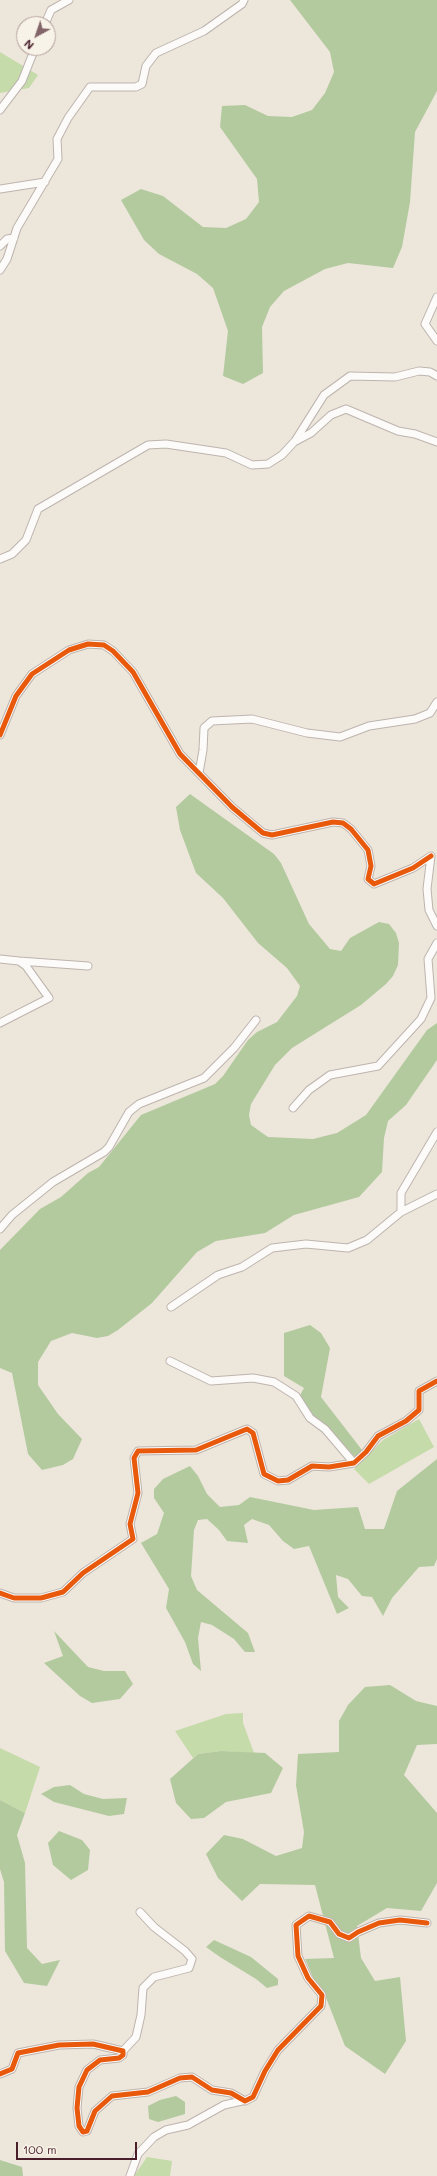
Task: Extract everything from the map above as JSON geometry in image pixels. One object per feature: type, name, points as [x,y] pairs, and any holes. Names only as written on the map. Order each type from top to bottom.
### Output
[{"type":"street","points":[[48,16],[51,10],[69,0]]},
{"type":"street","points":[[0,270],[7,259],[17,228],[58,159],[57,139],[68,118],[90,87],[136,87],[142,84],[146,66],[156,53],[204,31],[242,4],[244,0]]},
{"type":"street","points":[[0,110],[22,81],[32,56]]},
{"type":"street","points":[[0,189],[45,182]]},
{"type":"street","points":[[0,246],[7,240],[14,238]]},
{"type":"street","points":[[437,297],[425,324],[437,341]]},
{"type":"street","points":[[0,559],[12,554],[26,540],[38,509],[148,445],[166,444],[226,453],[252,465],[268,464],[282,456],[296,441],[324,395],[350,376],[395,377],[419,371],[430,372],[437,376]]},
{"type":"street","points":[[296,441],[311,433],[332,414],[346,409],[398,432],[415,434],[437,442]]},
{"type":"street","points":[[0,734],[16,696],[32,674],[69,650],[88,644],[104,645],[113,651],[133,672],[180,754],[232,807],[263,833],[272,835],[333,822],[343,823],[351,829],[368,850],[371,866],[368,880],[374,884],[413,868],[431,856],[427,889],[429,910],[437,926]]},
{"type":"street","points":[[199,773],[203,750],[204,728],[212,721],[252,719],[307,733],[340,736],[369,726],[415,719],[430,713],[437,702]]},
{"type":"street","points":[[293,1108],[309,1090],[330,1075],[378,1066],[421,1019],[431,998],[428,959],[437,943]]},
{"type":"street","points":[[0,960],[88,966]]},
{"type":"street","points":[[0,1023],[49,998],[26,966],[19,961]]},
{"type":"street","points":[[0,1229],[12,1214],[53,1182],[104,1152],[109,1147],[128,1112],[139,1104],[204,1078],[234,1048],[256,1020]]},
{"type":"street","points":[[401,1212],[401,1193],[437,1132]]},
{"type":"street","points":[[171,1307],[218,1275],[242,1267],[272,1248],[306,1244],[348,1248],[368,1240],[401,1212],[437,1194]]},
{"type":"street","points":[[170,1361],[211,1381],[253,1378],[274,1382],[296,1396],[310,1418],[325,1429],[354,1463]]},
{"type":"street","points":[[0,1593],[14,1598],[41,1598],[63,1592],[83,1573],[134,1539],[130,1524],[138,1492],[134,1458],[138,1451],[196,1450],[246,1430],[253,1433],[264,1474],[278,1481],[288,1480],[312,1466],[329,1467],[354,1463],[366,1452],[378,1436],[406,1421],[419,1410],[419,1391],[437,1381]]},
{"type":"street","points":[[140,1912],[154,1927],[185,1951],[192,1959],[189,1968],[154,1977],[142,1988],[141,2015],[136,2038],[123,2051],[123,2055],[119,2058],[100,2060],[87,2070],[79,2087],[77,2108],[78,2126],[82,2132],[87,2131],[95,2111],[112,2096],[148,2092],[180,2078],[192,2077],[212,2090],[231,2093],[242,2101]]},
{"type":"street","points":[[130,2176],[138,2154],[154,2137],[166,2130],[188,2125],[224,2105],[245,2101],[253,2096],[265,2071],[278,2050],[321,2006],[322,1994],[308,1978],[298,1956],[296,1925],[309,1916],[330,1922],[339,1934],[349,1938],[358,1932],[379,1923],[400,1920],[427,1923]]},
{"type":"street","points":[[0,2074],[12,2069],[18,2053],[59,2045],[93,2044],[123,2051]]},
{"type":"green space","points":[[290,0],[437,0],[437,91],[415,132],[410,202],[402,247],[393,268],[348,263],[325,269],[284,291],[270,307],[262,327],[263,373],[243,384],[223,376],[228,331],[213,288],[197,274],[159,254],[144,240],[121,200],[141,189],[163,196],[203,227],[226,228],[246,219],[259,202],[257,179],[220,127],[222,106],[245,105],[268,116],[292,117],[312,110],[325,93],[334,72],[330,52]]},
{"type":"green space","points":[[0,52],[38,75],[29,88],[0,93]]},
{"type":"green space","points":[[190,794],[274,854],[281,863],[309,924],[330,949],[341,951],[350,938],[379,922],[389,924],[396,933],[399,943],[398,965],[393,976],[386,984],[361,1005],[292,1048],[275,1065],[251,1104],[249,1115],[251,1125],[268,1137],[313,1139],[337,1133],[366,1115],[427,1030],[437,1023],[437,1060],[406,1105],[388,1121],[384,1138],[382,1172],[359,1197],[294,1215],[265,1233],[216,1241],[197,1252],[152,1303],[118,1330],[108,1336],[97,1338],[72,1333],[51,1341],[38,1362],[38,1385],[58,1414],[82,1439],[73,1459],[63,1465],[42,1470],[28,1454],[12,1373],[0,1368],[0,1250],[40,1209],[61,1197],[88,1173],[99,1167],[141,1115],[215,1084],[223,1076],[248,1040],[257,1032],[277,1022],[297,996],[300,986],[287,968],[258,943],[223,898],[196,873],[180,830],[176,807]]},
{"type":"green space","points":[[310,1325],[321,1333],[330,1348],[321,1397],[362,1450],[356,1458],[325,1425],[313,1416],[299,1397],[304,1388],[284,1376],[284,1333]]},
{"type":"green space","points":[[419,1419],[434,1447],[369,1484],[354,1469],[383,1440]]},
{"type":"green space","points":[[437,1459],[437,1559],[434,1566],[419,1567],[392,1598],[383,1616],[372,1597],[362,1596],[348,1579],[336,1575],[338,1597],[349,1608],[337,1614],[309,1546],[294,1549],[283,1541],[269,1525],[252,1519],[244,1525],[248,1543],[227,1541],[219,1530],[207,1519],[198,1520],[194,1530],[191,1576],[197,1590],[248,1633],[255,1652],[245,1652],[234,1639],[212,1625],[201,1622],[198,1638],[201,1671],[193,1664],[185,1642],[166,1608],[169,1589],[141,1543],[157,1534],[164,1513],[154,1498],[154,1489],[163,1479],[190,1466],[198,1476],[207,1494],[220,1507],[239,1505],[250,1497],[314,1510],[358,1507],[365,1529],[384,1529],[397,1491]]},
{"type":"green space","points":[[54,1631],[88,1667],[104,1671],[125,1671],[133,1684],[120,1699],[92,1703],[80,1696],[44,1663],[63,1656]]},
{"type":"green space","points":[[390,1685],[416,1701],[437,1706],[437,1744],[417,1745],[404,1775],[437,1813],[437,1883],[421,1911],[387,1908],[357,1926],[361,1958],[375,1981],[400,1977],[406,2041],[385,2074],[345,2046],[323,1990],[314,1980],[305,1959],[334,1958],[315,1885],[260,1884],[242,1901],[218,1878],[206,1854],[224,1835],[243,1839],[276,1856],[302,1848],[304,1832],[296,1785],[298,1754],[339,1752],[339,1721],[348,1705],[365,1687]]},
{"type":"green space","points":[[243,1713],[243,1723],[254,1753],[221,1751],[198,1754],[193,1758],[175,1731],[226,1714]]},
{"type":"green space","points":[[0,1748],[40,1767],[25,1813],[0,1800]]},
{"type":"green space","points":[[221,1751],[265,1753],[283,1768],[271,1793],[226,1802],[204,1818],[191,1819],[176,1803],[170,1779],[198,1754]]},
{"type":"green space","points":[[70,1785],[84,1794],[103,1799],[127,1798],[124,1814],[109,1816],[54,1802],[41,1794],[54,1787]]},
{"type":"green space","points":[[0,1800],[25,1813],[17,1835],[25,1863],[27,1948],[42,1964],[60,1960],[47,1986],[24,1983],[5,1951],[4,1882],[0,1869]]},
{"type":"green space","points":[[59,1831],[82,1840],[90,1850],[88,1870],[71,1880],[53,1865],[48,1843]]},
{"type":"green space","points":[[214,1940],[251,1957],[278,1979],[278,1985],[267,1988],[256,1979],[206,1947]]},
{"type":"green space","points":[[176,2096],[185,2102],[185,2114],[158,2122],[149,2119],[148,2106],[160,2100]]},
{"type":"green space","points":[[147,2157],[172,2161],[170,2176],[134,2176]]},
{"type":"green space","points":[[0,2160],[22,2167],[23,2176],[0,2176]]},
{"type":"cycle path","points":[[0,735],[16,696],[32,674],[69,650],[88,644],[104,645],[113,651],[133,672],[180,754],[232,807],[263,833],[272,835],[333,822],[343,823],[351,829],[368,850],[371,866],[368,879],[374,884],[413,868],[431,856]]},
{"type":"cycle path","points":[[0,1593],[14,1598],[41,1598],[63,1592],[83,1573],[133,1539],[130,1524],[138,1493],[134,1458],[138,1451],[196,1450],[247,1429],[253,1433],[264,1474],[278,1481],[288,1480],[312,1466],[329,1467],[354,1463],[366,1452],[378,1436],[406,1421],[419,1410],[419,1391],[437,1381]]},
{"type":"cycle path","points":[[0,2074],[12,2069],[18,2053],[59,2045],[93,2044],[123,2051],[123,2055],[119,2058],[100,2060],[87,2070],[79,2087],[77,2108],[79,2126],[83,2132],[87,2131],[95,2111],[112,2096],[148,2092],[180,2078],[192,2077],[212,2090],[231,2093],[245,2101],[253,2097],[265,2071],[278,2050],[321,2006],[322,1995],[308,1978],[298,1956],[296,1925],[309,1916],[330,1922],[339,1934],[349,1938],[358,1932],[379,1923],[400,1920],[427,1923]]}]
